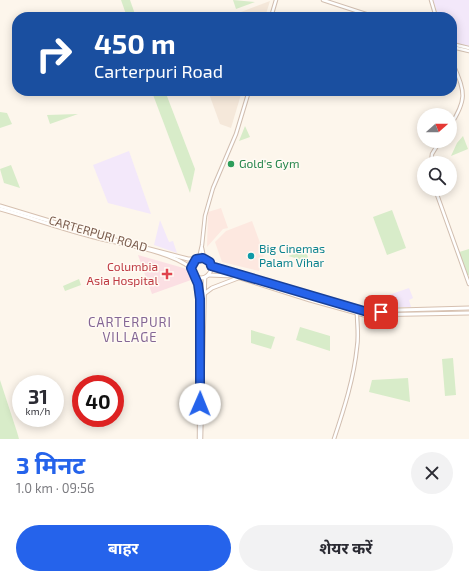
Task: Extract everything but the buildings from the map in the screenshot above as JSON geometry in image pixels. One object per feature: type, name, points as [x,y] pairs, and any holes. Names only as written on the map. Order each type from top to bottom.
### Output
[{"type":"main road","name":"CARTERPURI ROAD","points":[[0,206],[96,235],[188,259],[197,259]]},
{"type":"main road","name":"CARTERPURI ROAD","points":[[0,209],[95,238],[170,256],[191,268]]},
{"type":"main road","points":[[208,275],[211,266],[210,262],[204,258],[197,259],[191,268],[195,276],[205,277],[208,275],[225,275],[240,278],[357,313],[381,316],[469,313]]},
{"type":"main road","points":[[211,266],[358,309],[381,312],[469,308]]},
{"type":"main road","points":[[204,294],[212,288],[240,278]]},
{"type":"street","points":[[272,12],[276,0]]},
{"type":"street","points":[[323,0],[360,12]]},
{"type":"street","points":[[431,0],[435,12]]},
{"type":"street","points":[[457,46],[469,50]]},
{"type":"street","points":[[457,74],[462,86],[463,97],[457,116]]},
{"type":"street","points":[[197,259],[202,245],[205,214],[213,188],[236,134],[247,96]]},
{"type":"street","points":[[438,196],[469,284]]},
{"type":"street","points":[[202,245],[204,258]]},
{"type":"street","points":[[195,276],[200,299],[200,439]]},
{"type":"street","points":[[200,439],[205,277]]},
{"type":"street","points":[[334,439],[348,394],[356,359],[358,344],[358,309]]},
{"type":"shaded area","points":[[433,0],[469,0],[469,46],[457,43],[457,12],[437,12]]},
{"type":"shaded area","points":[[270,1],[267,12],[241,12]]},
{"type":"shaded area","points":[[210,96],[241,96],[231,128],[220,124]]},
{"type":"shaded area","points":[[129,151],[151,214],[108,203],[93,165]]},
{"type":"shaded area","points":[[221,208],[228,228],[223,229],[207,247],[208,212]]},
{"type":"shaded area","points":[[160,220],[169,242],[173,241],[177,253],[154,245]]},
{"type":"shaded area","points":[[252,221],[264,254],[259,271],[222,262],[215,242],[226,231]]},
{"type":"shaded area","name":"Columbia Asia Hospital","points":[[138,255],[187,269],[191,280],[152,294]]},
{"type":"shaded area","points":[[409,288],[413,298],[409,300],[411,307],[380,307],[377,299]]},
{"type":"green space","points":[[121,0],[130,0],[134,12],[125,12]]},
{"type":"green space","points":[[233,0],[255,2],[236,9]]},
{"type":"green space","points":[[154,96],[167,96],[195,169],[190,193]]},
{"type":"green space","points":[[0,112],[7,113],[12,124],[0,128]]},
{"type":"green space","points":[[78,114],[50,124],[47,115]]},
{"type":"green space","points":[[245,126],[250,137],[239,141]]},
{"type":"green space","points":[[463,136],[468,149],[451,156],[455,148],[457,148],[457,143]]},
{"type":"green space","points":[[11,165],[20,188],[4,183],[0,169]]},
{"type":"green space","points":[[392,210],[406,248],[387,255],[373,217]]},
{"type":"green space","points":[[469,249],[469,275],[465,277],[456,253]]},
{"type":"green space","points":[[305,250],[310,262],[288,256]]},
{"type":"green space","points":[[79,279],[81,285],[65,291],[63,286]]},
{"type":"green space","points":[[300,327],[330,336],[330,351],[296,340]]},
{"type":"green space","points":[[251,330],[275,337],[271,349],[251,343]]},
{"type":"green space","points":[[453,358],[456,395],[445,396],[442,359]]},
{"type":"green space","points":[[408,378],[410,402],[369,392],[372,380]]},
{"type":"green space","points":[[0,380],[12,417],[12,427],[15,427],[19,439],[0,439]]},
{"type":"place","name":"Gold's Gym","points":[[231,164]]},
{"type":"place","name":"Big Cinemas Palam Vihar","points":[[251,256]]},
{"type":"place","name":"Columbia Asia Hospital","points":[[167,274]]},
{"type":"district","name":"CARTERPURI VILLAGE","points":[[130,330]]},
{"type":"route","points":[[200,404],[200,294],[198,284],[191,268],[196,259],[207,259],[211,266],[364,311],[381,312]]}]
